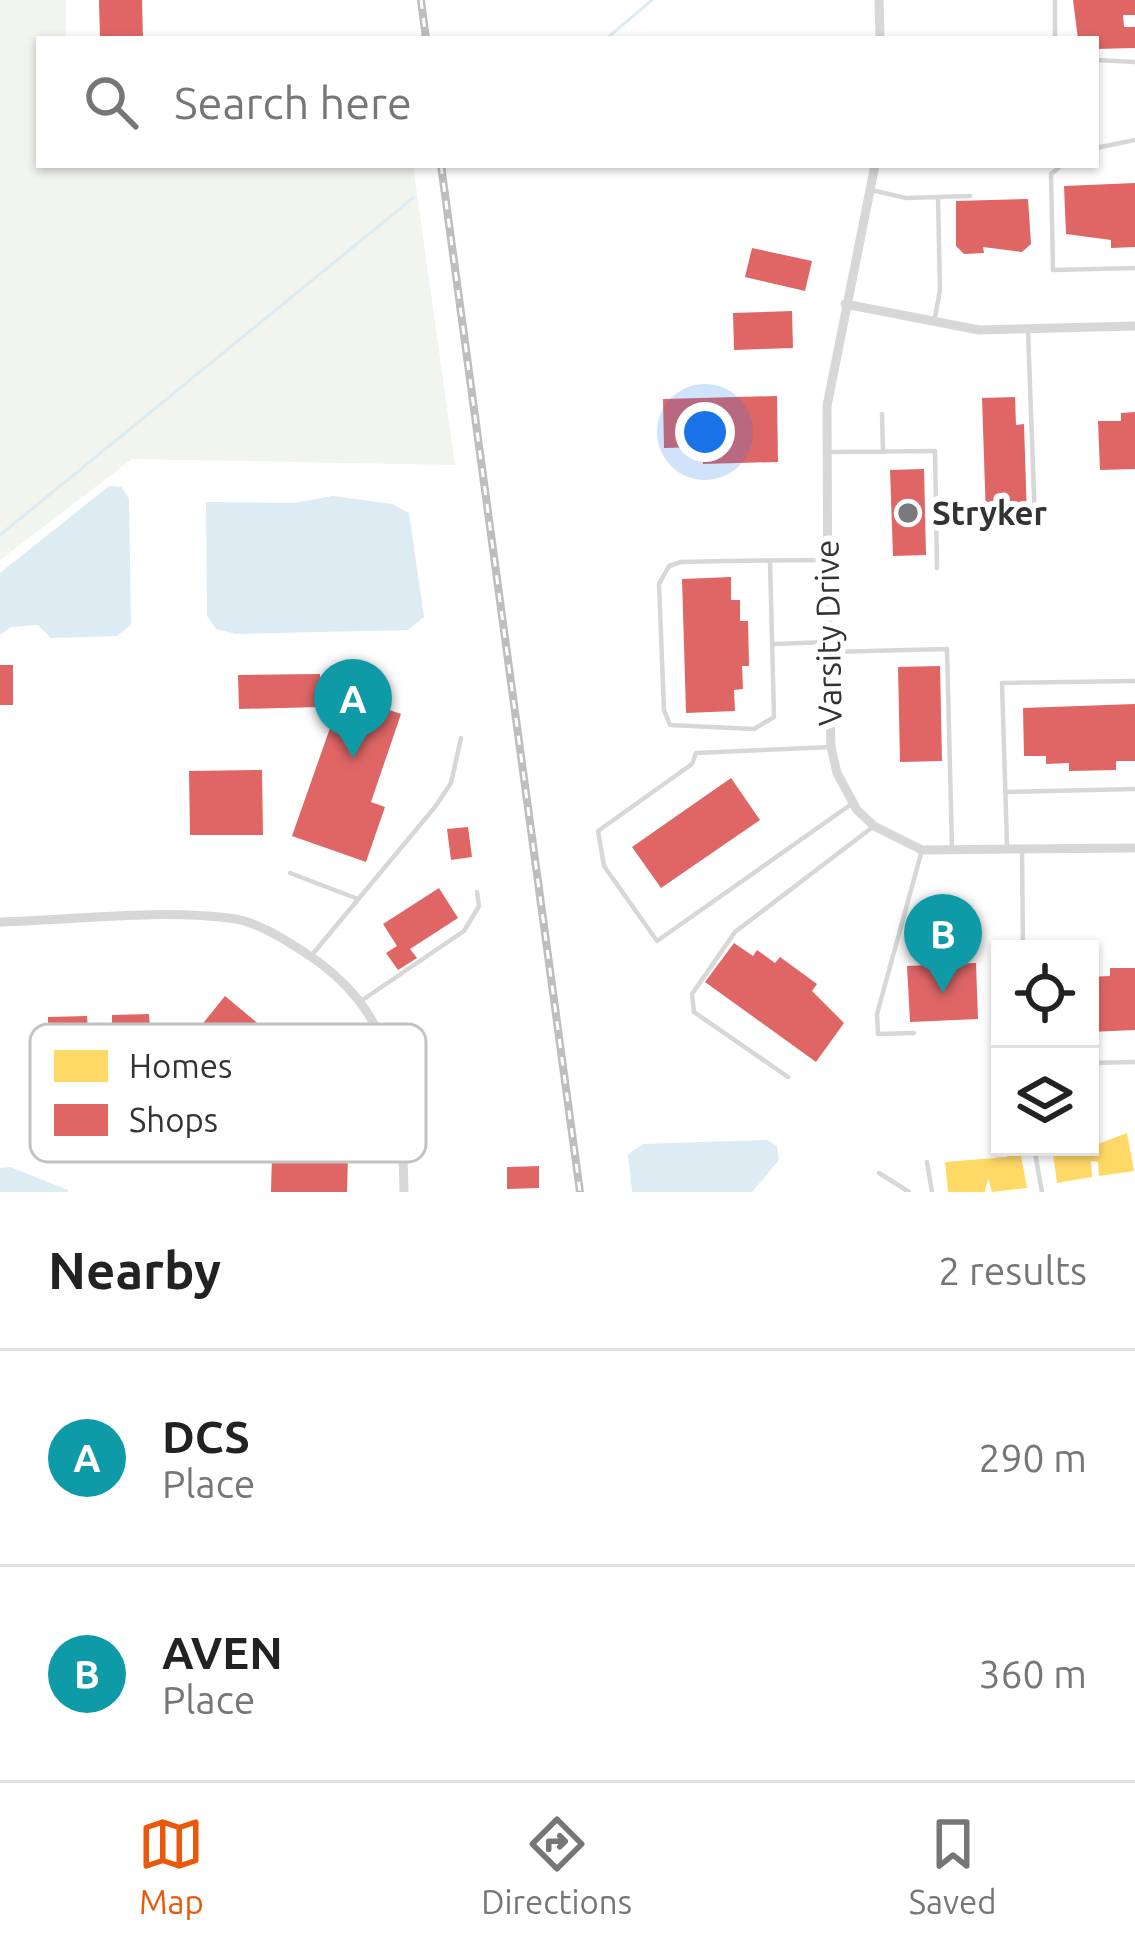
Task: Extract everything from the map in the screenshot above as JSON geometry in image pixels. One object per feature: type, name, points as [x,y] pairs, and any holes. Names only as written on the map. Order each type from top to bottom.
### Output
[{"type":"street","points":[[879,0],[880,36]]},
{"type":"street","name":"Varsity Drive","points":[[875,168],[830,374],[824,452],[831,747],[853,803],[874,826],[922,850],[1135,848]]},
{"type":"street","points":[[845,304],[934,325],[1028,330],[1135,326]]},
{"type":"street","points":[[0,922],[233,918],[277,935],[311,956],[361,1000],[374,1024]]},
{"type":"street","points":[[403,1162],[404,1192]]},
{"type":"lane","points":[[1054,36],[1055,0]]},
{"type":"lane","points":[[1099,60],[1135,62]]},
{"type":"lane","points":[[1099,147],[1135,140]]},
{"type":"lane","points":[[1058,168],[1051,174],[1053,270],[1135,268]]},
{"type":"lane","points":[[871,190],[970,196]]},
{"type":"lane","points":[[934,325],[940,290],[938,197]]},
{"type":"lane","points":[[1028,330],[1035,523]]},
{"type":"lane","points":[[883,414],[883,452]]},
{"type":"lane","points":[[824,452],[935,451],[937,568]]},
{"type":"lane","points":[[770,561],[771,723],[754,729],[679,728],[665,718],[663,573],[681,562],[826,560]]},
{"type":"lane","points":[[772,644],[947,649],[952,851]]},
{"type":"lane","points":[[1007,851],[1002,683],[1135,681]]},
{"type":"lane","points":[[311,956],[451,783],[461,738]]},
{"type":"lane","points":[[831,747],[696,753],[692,764],[598,831],[604,866],[657,941],[853,803]]},
{"type":"lane","points":[[1005,792],[1135,789]]},
{"type":"lane","points":[[788,1078],[694,1012],[692,994],[735,932],[874,826]]},
{"type":"lane","points":[[914,1034],[878,1034],[878,1014],[922,850]]},
{"type":"lane","points":[[1022,850],[1023,940]]},
{"type":"lane","points":[[290,873],[358,899]]},
{"type":"lane","points":[[361,1000],[464,931],[479,906],[477,892]]},
{"type":"lane","points":[[1099,1063],[1135,1062]]},
{"type":"lane","points":[[1036,1156],[1042,1192]]},
{"type":"lane","points":[[927,1162],[932,1192]]},
{"type":"lane","points":[[879,1173],[909,1192]]},
{"type":"shaded area","points":[[0,0],[66,0],[66,36],[36,36],[36,168],[413,168],[455,465],[132,459],[0,560]]},
{"type":"shaded area","points":[[109,486],[121,487],[129,499],[131,625],[117,636],[51,638],[38,625],[11,627],[0,635],[0,573]]},
{"type":"shaded area","points":[[333,496],[392,504],[409,513],[424,617],[408,630],[236,634],[216,629],[207,616],[206,502],[295,503]]},
{"type":"shaded area","points":[[767,1140],[777,1146],[779,1160],[752,1192],[632,1192],[628,1154],[643,1144]]},
{"type":"shaded area","points":[[10,1167],[68,1192],[0,1192],[0,1168]]},
{"type":"building: Homes","points":[[1127,1133],[1134,1171],[1099,1176],[1098,1162],[1091,1161],[1092,1177],[1057,1183],[1053,1156],[1099,1156],[1099,1144]]},
{"type":"building: Homes","points":[[1021,1156],[1027,1188],[992,1192],[988,1178],[985,1192],[948,1192],[945,1162]]},
{"type":"building: Shops","points":[[99,0],[142,0],[143,36],[100,36]]},
{"type":"building: Shops","points":[[1073,0],[1135,0],[1135,15],[1123,15],[1124,27],[1135,27],[1135,48],[1099,49],[1099,36],[1078,36]]},
{"type":"building: Shops","points":[[1135,183],[1135,247],[1111,248],[1111,240],[1066,234],[1064,186]]},
{"type":"building: Shops","points":[[1028,199],[1031,244],[1022,252],[983,247],[984,253],[964,254],[956,246],[956,201]]},
{"type":"building: Shops","points":[[752,248],[812,261],[805,291],[745,277]]},
{"type":"building: Shops","points":[[792,311],[793,348],[734,350],[733,313]]},
{"type":"building: Shops","points":[[777,396],[778,462],[703,464],[703,447],[664,448],[663,399]]},
{"type":"building: Shops","points":[[1015,397],[1016,425],[1024,424],[1027,517],[986,518],[982,398]]},
{"type":"building: Shops","points":[[1135,412],[1135,469],[1100,470],[1098,421],[1121,421],[1121,413]]},
{"type":"building: Shops","name":"Stryker","points":[[924,469],[926,555],[893,556],[890,470]]},
{"type":"building: Shops","points":[[731,577],[731,600],[740,600],[740,621],[748,621],[749,666],[742,666],[743,689],[734,690],[735,711],[686,713],[682,579]]},
{"type":"building: Shops","points":[[0,665],[13,665],[13,705],[0,705]]},
{"type":"building: Shops","points":[[940,666],[942,761],[900,762],[898,667]]},
{"type":"building: Shops","points":[[320,674],[320,707],[239,709],[238,675]]},
{"type":"building: Shops","points":[[342,694],[401,714],[371,802],[385,807],[366,862],[292,836]]},
{"type":"building: Shops","points":[[1135,704],[1135,761],[1116,761],[1116,770],[1069,771],[1069,763],[1046,764],[1046,756],[1024,756],[1023,708]]},
{"type":"building: Shops","points":[[262,770],[263,835],[190,835],[189,771]]},
{"type":"building: Shops","points":[[731,778],[760,820],[661,888],[632,847]]},
{"type":"building: Shops","points":[[468,827],[472,857],[451,860],[447,829]]},
{"type":"building: Shops","points":[[439,888],[458,918],[410,949],[417,958],[398,970],[386,953],[397,946],[383,924]]},
{"type":"building: Shops","points":[[734,943],[753,956],[757,950],[775,963],[780,957],[817,984],[812,991],[844,1023],[816,1062],[705,982]]},
{"type":"building: Shops","points":[[976,963],[978,1019],[910,1022],[907,966]]},
{"type":"building: Shops","points":[[1110,968],[1135,968],[1135,1030],[1099,1032],[1099,977],[1110,976]]},
{"type":"building: Shops","points":[[225,996],[259,1024],[202,1024]]},
{"type":"building: Shops","points":[[149,1014],[150,1024],[112,1024],[112,1015]]},
{"type":"building: Shops","points":[[87,1016],[88,1024],[48,1024],[48,1017]]},
{"type":"building: Shops","points":[[272,1162],[348,1162],[347,1192],[271,1192]]},
{"type":"building: Shops","points":[[539,1166],[539,1188],[507,1189],[507,1167]]},
{"type":"waterway","points":[[610,36],[652,0]]},
{"type":"waterway","points":[[0,535],[413,198]]},
{"type":"railway","points":[[421,0],[426,36]]},
{"type":"railway","points":[[441,168],[580,1192]]},
{"type":"place","name":"Stryker","points":[[908,513]]},
{"type":"place","name":"DCS","points":[[353,758]]},
{"type":"place","name":"AVEN","points":[[943,993]]}]
